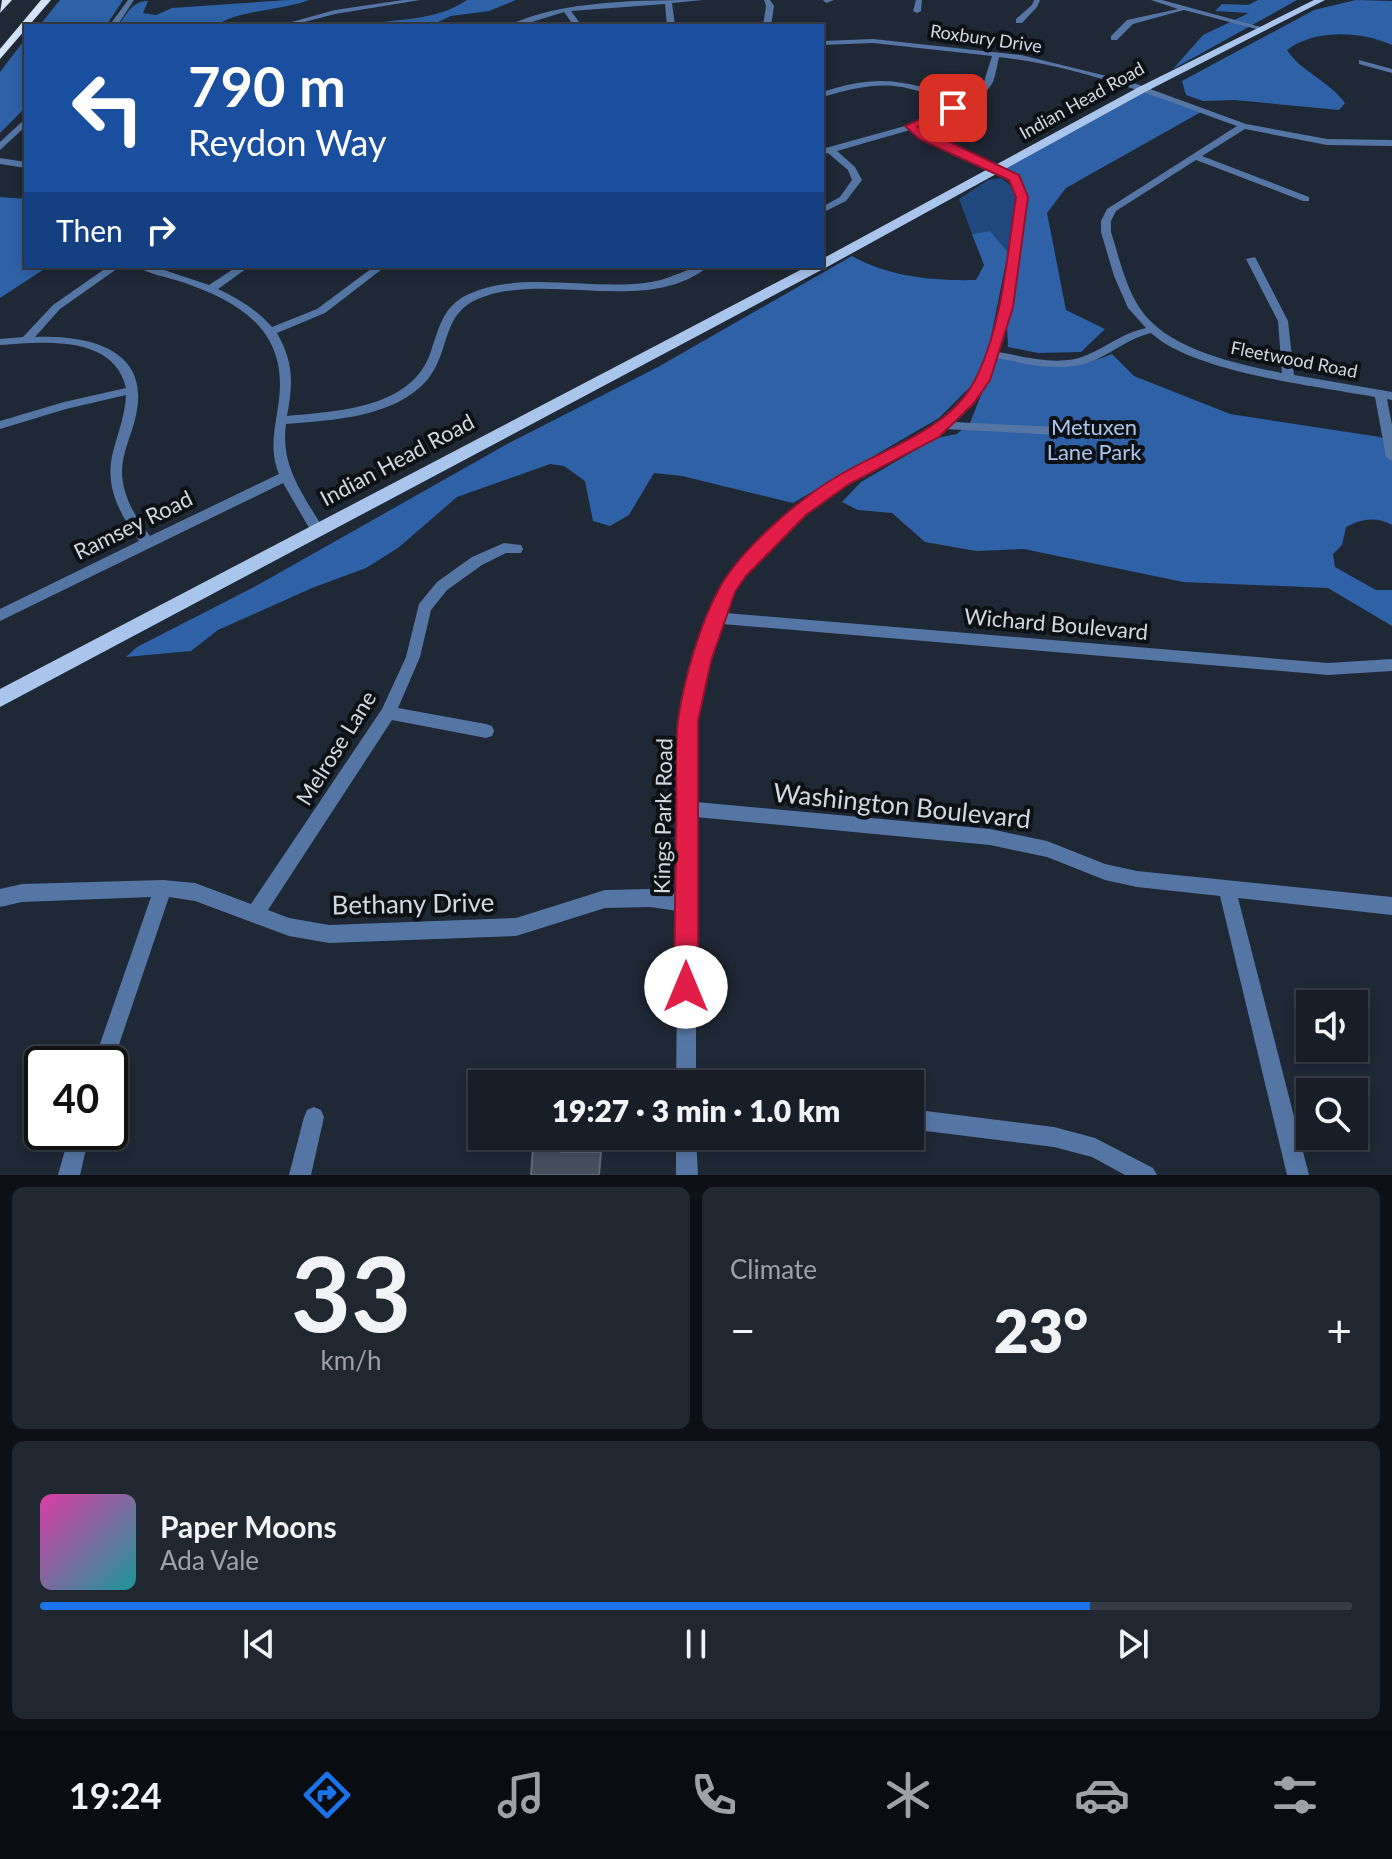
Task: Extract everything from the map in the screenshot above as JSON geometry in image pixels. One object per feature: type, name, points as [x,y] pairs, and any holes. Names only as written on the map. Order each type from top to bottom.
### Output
[{"type":"highway","points":[[0,10],[7,0]]},
{"type":"highway","points":[[28,24],[46,0]]},
{"type":"highway","points":[[0,56],[24,28]]},
{"type":"main road","name":"Indian Head Road","points":[[824,263],[1143,89],[1321,0]]},
{"type":"main road","name":"Indian Head Road","points":[[0,699],[814,268]]},
{"type":"street","points":[[114,24],[131,0]]},
{"type":"street","points":[[289,24],[335,12],[411,0]]},
{"type":"street","points":[[519,24],[566,10],[626,2],[700,0]]},
{"type":"street","points":[[767,0],[770,6],[767,24]]},
{"type":"street","points":[[917,11],[919,0]]},
{"type":"street","points":[[1019,21],[1037,0]]},
{"type":"street","points":[[1154,0],[1264,29]]},
{"type":"street","points":[[668,2],[671,24]]},
{"type":"street","points":[[1114,38],[1130,22],[1144,16],[1189,9]]},
{"type":"street","points":[[566,10],[576,24]]},
{"type":"street","name":"Roxbury Drive","points":[[824,43],[855,40],[996,54],[1042,62],[1143,89],[1244,126],[1327,142],[1392,143]]},
{"type":"street","points":[[826,151],[910,126],[961,104],[985,87],[996,54]]},
{"type":"street","points":[[1362,62],[1392,71]]},
{"type":"street","points":[[824,94],[858,82],[884,80],[908,84],[961,104]]},
{"type":"street","points":[[0,147],[24,123]]},
{"type":"street","points":[[910,126],[923,136],[998,170]]},
{"type":"street","name":"Fleetwood Road","points":[[1244,126],[1112,209],[1106,221],[1106,232],[1133,307],[1151,330],[1205,358],[1386,394]]},
{"type":"street","points":[[824,209],[839,203],[862,180],[826,151]]},
{"type":"street","points":[[1196,157],[1306,199]]},
{"type":"street","points":[[0,161],[24,165]]},
{"type":"street","name":"Kings Park Road","points":[[686,1070],[688,721],[701,661],[727,591],[740,571],[800,511],[844,480],[933,434],[969,400],[985,377],[1006,307],[1022,197],[1014,178],[998,170]]},
{"type":"street","points":[[1251,259],[1283,321],[1288,376]]},
{"type":"street","points":[[27,339],[41,319],[67,296],[113,268]]},
{"type":"street","points":[[147,268],[211,289],[257,316],[271,332],[282,356],[286,382],[279,456],[286,476],[317,530]]},
{"type":"street","points":[[211,289],[242,268]]},
{"type":"street","points":[[271,332],[321,311],[378,268]]},
{"type":"street","points":[[281,421],[367,407],[391,400],[408,390],[430,366],[443,324],[453,311],[481,294],[524,287],[653,285],[677,281],[700,268]]},
{"type":"street","points":[[993,354],[1051,364],[1073,364],[1094,356],[1112,342],[1151,330]]},
{"type":"street","points":[[0,342],[63,339],[102,350],[115,357],[129,372],[131,408],[115,473],[121,505],[147,542]]},
{"type":"street","points":[[0,425],[132,390]]},
{"type":"street","points":[[1386,394],[1392,457]]},
{"type":"street","points":[[942,425],[1135,435]]},
{"type":"street","name":"Ramsey Road","points":[[0,615],[286,476]]},
{"type":"street","name":"Melrose Lane","points":[[254,915],[388,713],[413,657],[424,608],[442,586],[477,561],[504,548],[516,549]]},
{"type":"street","name":"Wichard Boulevard","points":[[717,618],[1328,669],[1392,665]]},
{"type":"street","points":[[388,713],[486,731]]},
{"type":"street","name":"Washington Boulevard","points":[[687,809],[990,837],[1047,849],[1105,872],[1137,879],[1392,906]]},
{"type":"street","points":[[109,1046],[163,888]]},
{"type":"street","name":"Bethany Drive","points":[[0,898],[22,893],[163,888],[195,892],[289,927],[329,934],[516,927],[605,899],[650,898],[686,904]]},
{"type":"street","points":[[1227,890],[1298,1175]]},
{"type":"street","points":[[300,1175],[314,1117]]},
{"type":"street","points":[[924,1121],[1054,1137],[1095,1148],[1146,1175]]},
{"type":"street","points":[[69,1175],[75,1150]]},
{"type":"street","points":[[686,1150],[687,1175]]},
{"type":"shaded area","points":[[1001,178],[1013,187],[1016,195],[1008,252],[990,231],[972,234],[959,199],[988,180]]},
{"type":"green space","points":[[60,0],[123,0],[107,24],[41,24]]},
{"type":"green space","points":[[309,0],[234,17],[219,24],[119,24],[130,9],[143,1],[148,1],[143,13],[156,15],[172,8]]},
{"type":"green space","points":[[467,0],[516,0],[489,11],[451,16],[433,24],[372,24],[428,16]]},
{"type":"green space","points":[[1258,0],[1297,0],[1173,69],[1203,35],[1249,13],[1215,11],[1222,4],[1248,5]]},
{"type":"green space","points":[[1356,0],[1392,1],[1392,45],[1366,37],[1338,34],[1311,38],[1287,50],[1345,103],[1339,110],[1234,100],[1203,101],[1186,95],[1182,81],[1314,10]]},
{"type":"green space","points":[[24,41],[24,109],[0,133],[0,72]]},
{"type":"green space","points":[[1143,89],[1201,112],[1066,188],[1047,213],[1066,310],[1105,329],[1081,352],[1038,353],[1008,347],[1006,307],[1018,186],[998,170]]},
{"type":"green space","points":[[0,197],[24,199],[24,268],[46,268],[0,298]]},
{"type":"green space","points":[[990,231],[1008,252],[988,352],[973,384],[939,418],[793,503],[682,476],[654,473],[629,515],[610,526],[593,521],[585,481],[564,466],[550,464],[457,497],[398,548],[366,568],[312,588],[218,630],[191,651],[126,657],[137,647],[256,586],[509,443],[658,367],[852,256],[896,273],[944,280],[976,280],[984,265],[972,234]]},
{"type":"green space","name":"Metuxen Lane Park","points":[[1112,354],[1134,376],[1230,414],[1380,437],[1392,442],[1392,525],[1369,520],[1346,527],[1342,545],[1333,554],[1335,567],[1376,590],[1392,590],[1392,626],[1328,588],[1183,582],[1024,549],[976,551],[925,542],[892,513],[858,510],[842,502],[861,482],[936,438],[957,434],[970,423],[996,357],[1054,366],[1082,363]]},
{"type":"building","points":[[533,1150],[601,1152],[599,1175],[531,1175]]},
{"type":"route","points":[[686,987],[688,721],[701,661],[727,591],[740,571],[800,511],[844,480],[933,434],[969,400],[985,377],[993,354],[1006,307],[1014,233],[1022,197],[1014,178],[923,136],[910,126],[953,108]]}]
